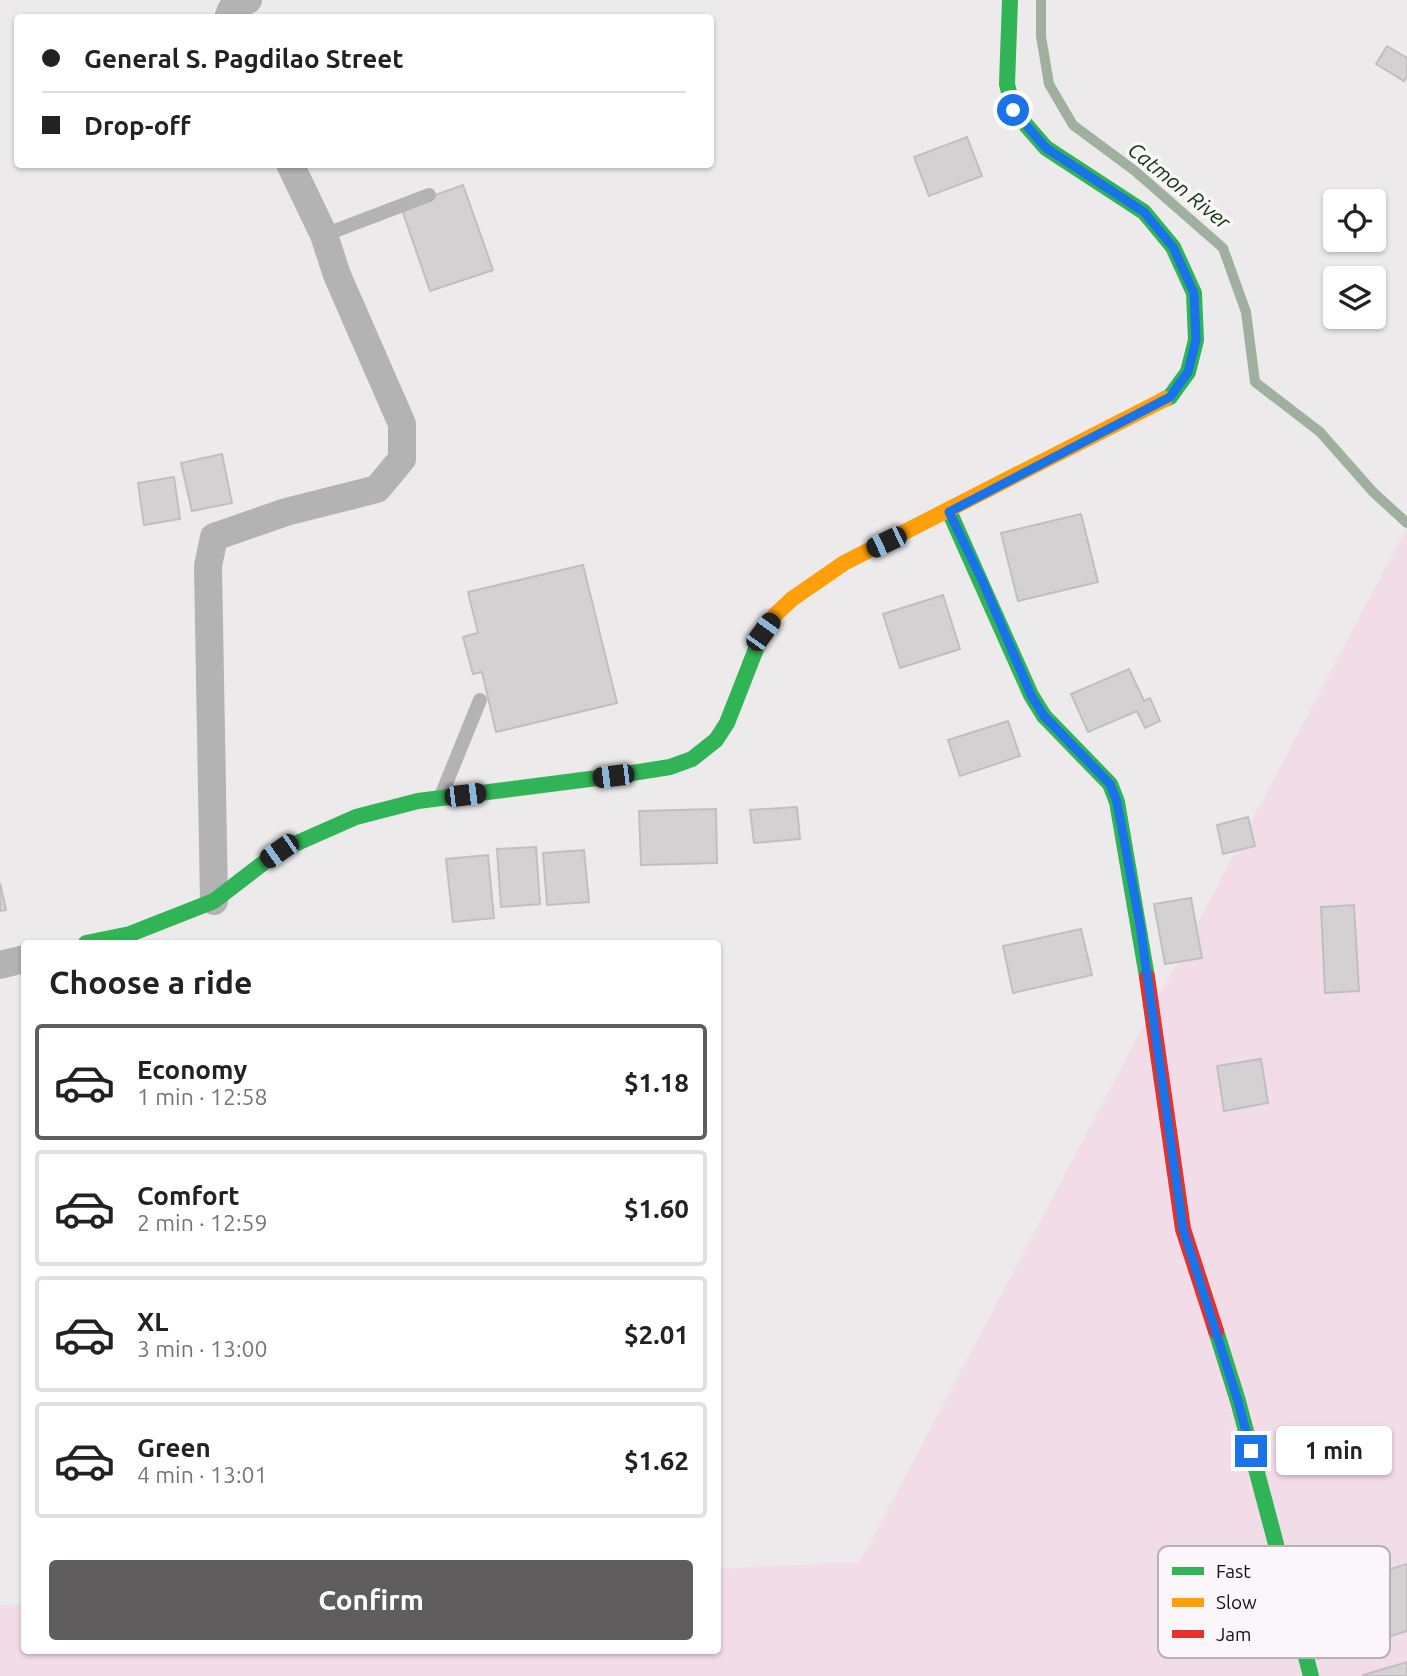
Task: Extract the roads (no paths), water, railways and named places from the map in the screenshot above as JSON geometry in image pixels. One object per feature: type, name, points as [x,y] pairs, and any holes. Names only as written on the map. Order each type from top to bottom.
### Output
[{"type":"street","points":[[230,14],[231,10],[248,0]]},
{"type":"street","points":[[101,940],[130,934],[214,901],[279,851],[356,817],[418,800],[613,776],[670,766],[692,758],[716,740],[727,723],[763,632],[776,614],[792,599],[844,563],[949,512],[1170,397],[1188,372],[1196,340],[1194,293],[1173,247],[1144,212],[1046,148],[1013,110],[1007,84],[1010,0]]},
{"type":"street","points":[[214,901],[208,577],[214,537],[286,512],[377,489],[402,459],[402,424],[337,275],[324,235],[292,168]]},
{"type":"street","points":[[949,512],[982,580],[1031,695],[1044,716],[1110,784],[1117,802],[1140,925],[1183,1229],[1238,1401],[1276,1546]]},
{"type":"street","points":[[0,965],[21,960]]},
{"type":"street","points":[[1306,1658],[1311,1676]]},
{"type":"lane","points":[[324,235],[429,195]]},
{"type":"lane","points":[[440,798],[480,700]]},
{"type":"waterway","name":"Catmon River","points":[[1041,0],[1041,36],[1049,84],[1073,125],[1135,171],[1223,248],[1246,312],[1255,382],[1320,432],[1373,492],[1407,523]]}]
